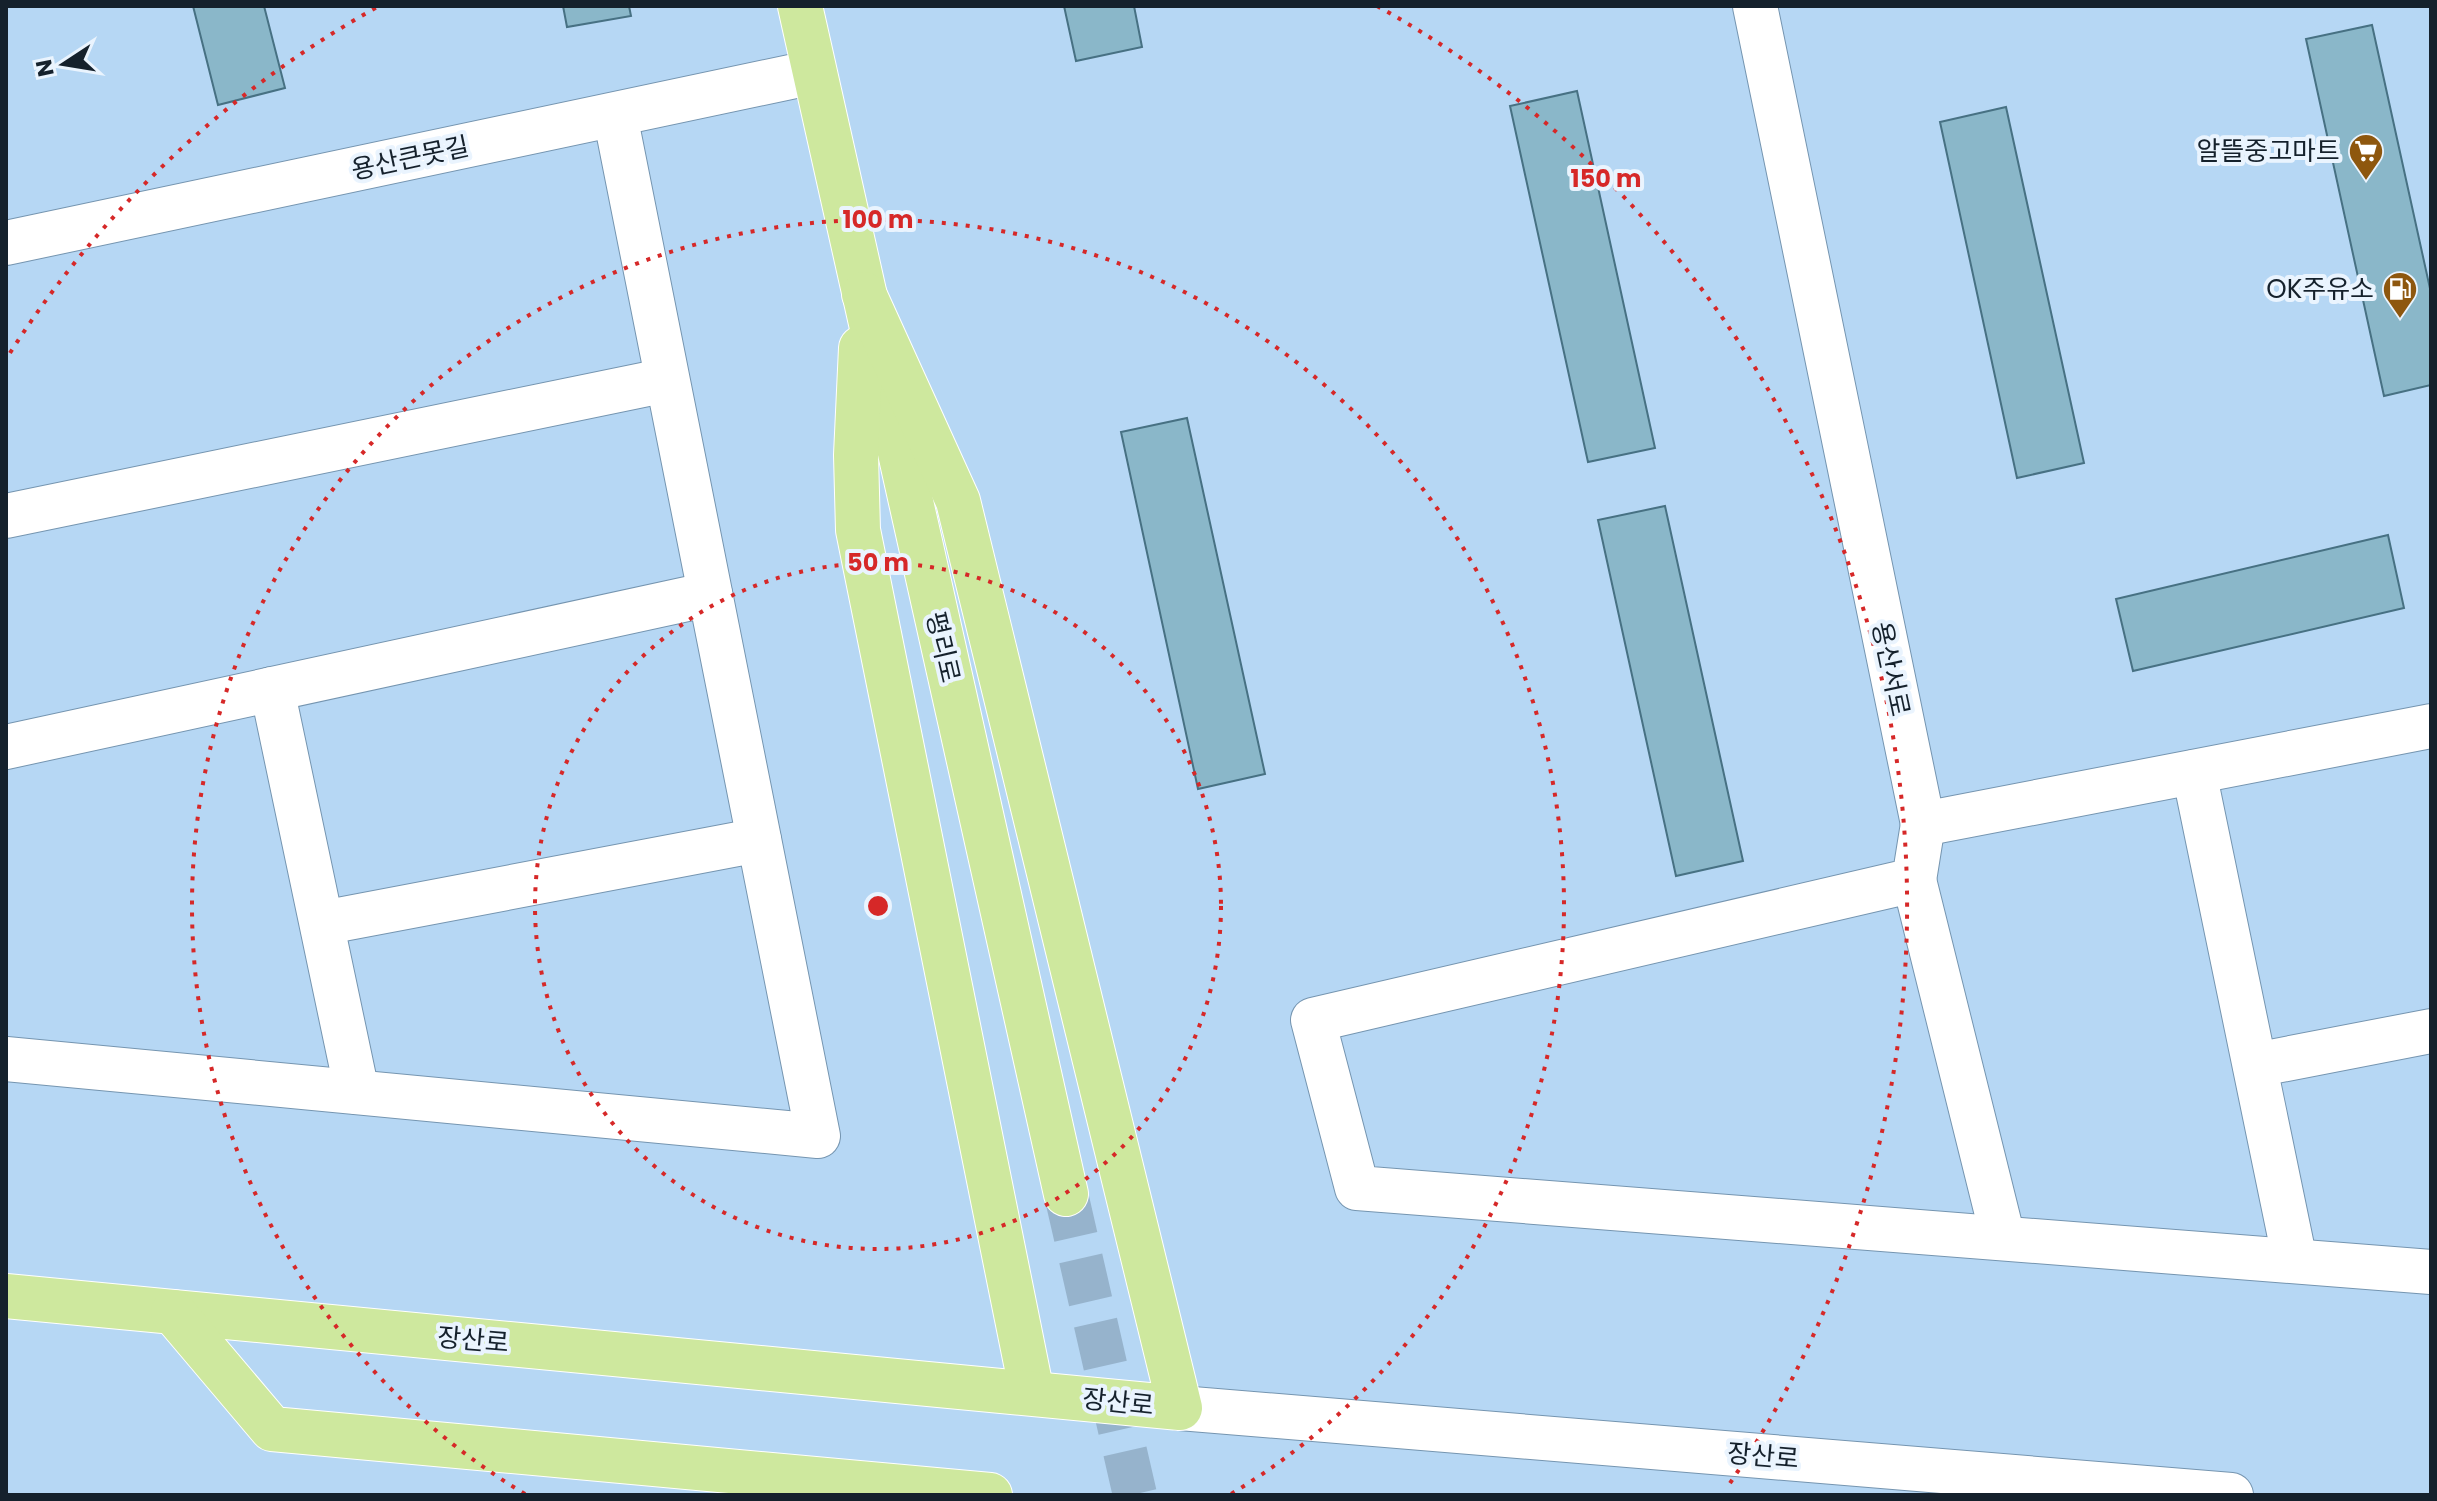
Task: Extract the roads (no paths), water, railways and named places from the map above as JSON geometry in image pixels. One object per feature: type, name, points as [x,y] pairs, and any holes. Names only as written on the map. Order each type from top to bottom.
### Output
[{"type":"main road","name":"평리로","points":[[800,6],[1066,1194]]},
{"type":"main road","points":[[864,294],[856,455],[858,530],[1032,1393]]},
{"type":"main road","points":[[864,294],[958,501],[1180,1408]]},
{"type":"main road","name":"장산로","points":[[6,1296],[1180,1408]]},
{"type":"main road","points":[[173,1312],[272,1429],[990,1495]]},
{"type":"street","name":"용산서로","points":[[1755,6],[1923,824]]},
{"type":"street","name":"용산큰못길","points":[[6,243],[814,72]]},
{"type":"street","points":[[6,1059],[818,1136],[615,115]]},
{"type":"street","points":[[6,516],[667,380]]},
{"type":"street","points":[[6,747],[710,594]]},
{"type":"street","points":[[272,689],[357,1092]]},
{"type":"street","points":[[2003,1238],[1914,880],[1923,824],[2431,726]]},
{"type":"street","points":[[2194,772],[2295,1261]]},
{"type":"street","points":[[322,923],[759,840]]},
{"type":"street","points":[[1914,880],[1313,1020],[1357,1188],[2431,1272]]},
{"type":"street","points":[[2255,1065],[2431,1031]]},
{"type":"street","name":"장산로","points":[[1180,1408],[2231,1495]]},
{"type":"tunnel","points":[[1066,1194],[1135,1495]]},
{"type":"place","name":"알뜰중고마트","points":[[2366,182]]},
{"type":"place","name":"OK주유소","points":[[2400,320]]}]
